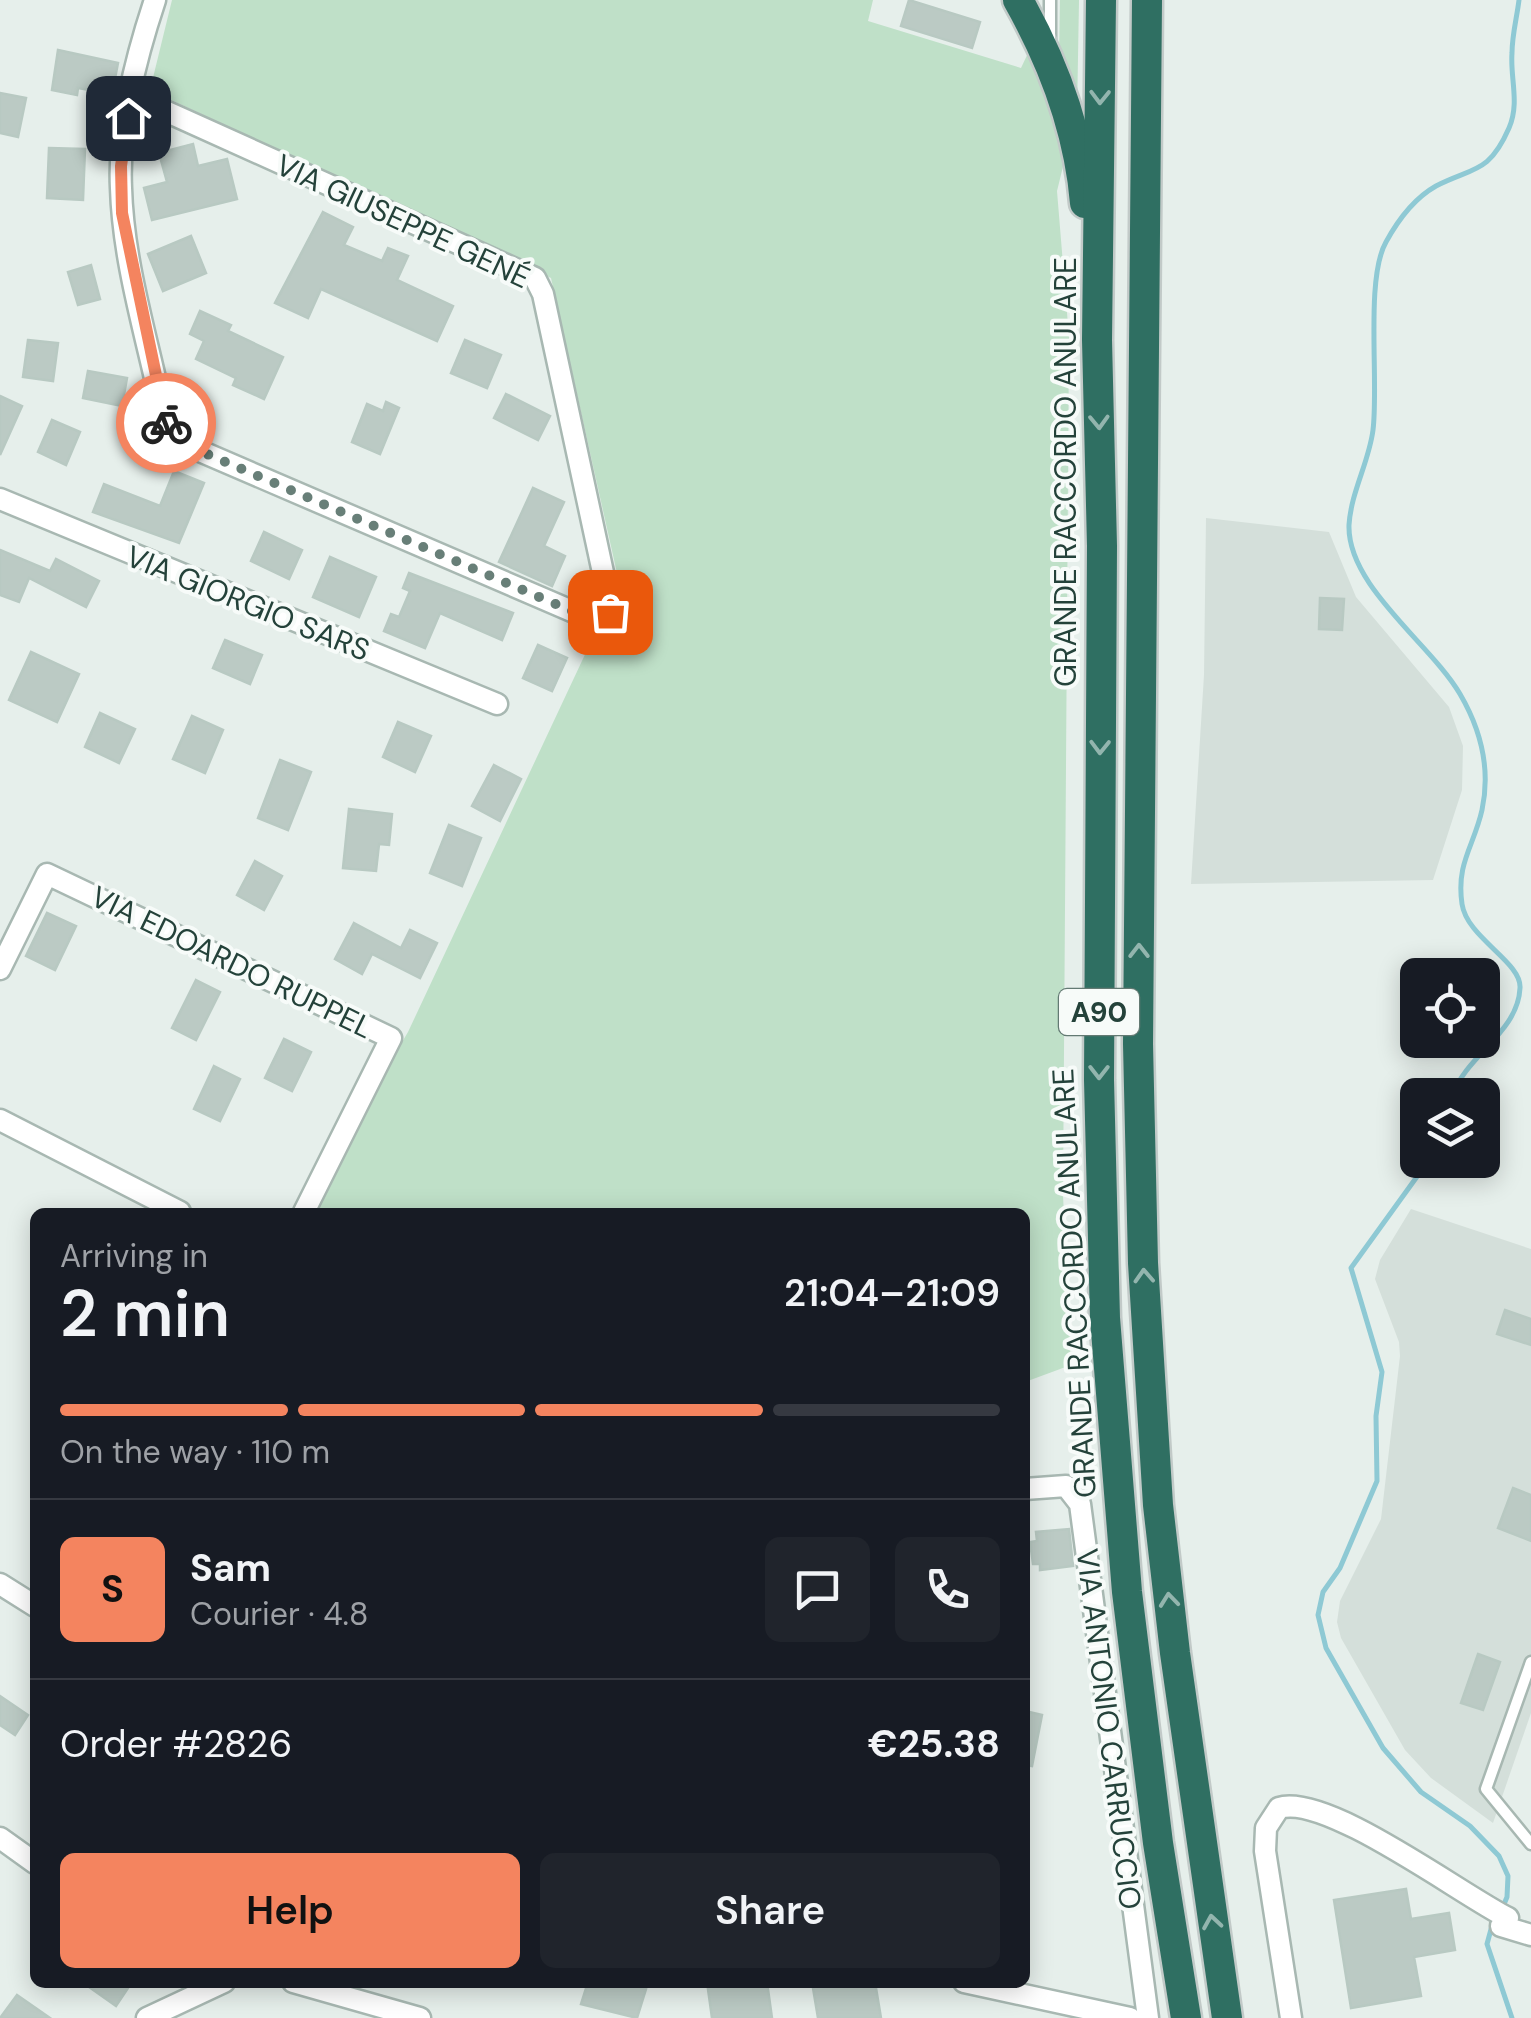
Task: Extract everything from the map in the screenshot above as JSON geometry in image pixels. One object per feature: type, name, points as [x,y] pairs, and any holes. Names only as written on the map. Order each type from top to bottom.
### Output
[{"type":"highway","points":[[1018,0],[1050,62],[1072,130],[1084,194],[1097,340]]},
{"type":"highway","name":"GRANDE RACCORDO ANULARE","points":[[1101,0],[1097,340],[1102,546],[1098,1080],[1105,1318],[1128,1610],[1158,1843],[1186,2018]]},
{"type":"highway","name":"A90","points":[[1147,0],[1138,1024],[1143,1262],[1168,1597],[1194,1807],[1227,2018]]},
{"type":"street","name":"VIA GIUSEPPE GENÉ","points":[[134,91],[154,106],[535,278],[544,294],[610,605],[606,619],[595,621],[483,574],[186,445],[171,434],[163,414],[122,213],[122,156],[134,91],[154,0]]},
{"type":"street","name":"VIA GIORGIO SARS","points":[[0,499],[497,704]]},
{"type":"street","name":"VIA EDOARDO RUPPEL","points":[[0,969],[48,874],[391,1038],[306,1208]]},
{"type":"street","points":[[0,1120],[172,1208]]},
{"type":"street","name":"VIA ANTONIO CARRUCCIO","points":[[1030,1489],[1066,1486],[1080,1504],[1148,2018]]},
{"type":"street","points":[[0,1584],[30,1603]]},
{"type":"street","points":[[1290,2018],[1265,1852],[1266,1828],[1279,1808],[1302,1806],[1347,1823],[1518,1928]]},
{"type":"street","points":[[0,1838],[30,1859]]},
{"type":"street","points":[[147,2018],[206,1988]]},
{"type":"street","points":[[315,1988],[420,2018]]},
{"type":"street","points":[[992,1988],[1130,2018]]},
{"type":"lane","points":[[1050,0],[1050,62]]},
{"type":"lane","points":[[1531,1662],[1486,1789],[1531,1844]]},
{"type":"shaded area","points":[[1206,518],[1329,532],[1356,597],[1449,707],[1463,746],[1462,790],[1433,880],[1191,884],[1204,675]]},
{"type":"shaded area","points":[[1411,1209],[1531,1249],[1531,1713],[1493,1823],[1431,1778],[1405,1750],[1341,1638],[1337,1622],[1340,1601],[1381,1519],[1400,1356],[1399,1342],[1375,1279],[1380,1260]]},
{"type":"green space","points":[[172,0],[873,0],[868,21],[1021,68],[1029,51],[1072,130],[1057,191],[1069,337],[1063,1195],[1071,1365],[1030,1380],[1030,1208],[305,1207],[408,1032],[619,582],[551,278],[150,90]]},
{"type":"green space","points":[[1060,0],[1079,0],[1077,114],[1059,59]]},
{"type":"building","points":[[909,0],[980,22],[972,48],[901,26]]},
{"type":"building","points":[[58,50],[118,63],[112,94],[78,88],[77,95],[52,90]]},
{"type":"building","points":[[0,93],[26,98],[18,137],[0,133]]},
{"type":"building","points":[[193,144],[198,166],[227,159],[237,199],[152,220],[144,188],[167,182],[159,153]]},
{"type":"building","points":[[49,148],[85,149],[83,200],[47,198]]},
{"type":"building","points":[[323,212],[353,227],[344,245],[382,261],[388,248],[408,256],[397,280],[453,306],[437,341],[321,289],[308,318],[275,303]]},
{"type":"building","points":[[191,236],[206,273],[163,291],[148,254]]},
{"type":"building","points":[[91,265],[100,299],[78,305],[68,272]]},
{"type":"building","points":[[200,311],[231,325],[228,331],[283,357],[264,399],[233,385],[236,378],[196,359],[204,341],[190,334]]},
{"type":"building","points":[[28,340],[58,343],[53,381],[23,377]]},
{"type":"building","points":[[465,340],[501,355],[487,388],[451,373]]},
{"type":"building","points":[[88,371],[127,378],[122,406],[83,398]]},
{"type":"building","points":[[506,394],[550,416],[538,440],[494,418]]},
{"type":"building","points":[[0,396],[22,406],[0,455]]},
{"type":"building","points":[[386,402],[399,408],[380,454],[352,442],[367,404],[383,411]]},
{"type":"building","points":[[52,420],[80,432],[66,465],[38,452]]},
{"type":"building","points":[[174,471],[204,483],[179,543],[93,512],[104,484],[160,506]]},
{"type":"building","points":[[533,488],[564,502],[544,546],[565,556],[552,586],[499,562]]},
{"type":"building","points":[[264,532],[302,550],[289,579],[251,561]]},
{"type":"building","points":[[0,550],[50,571],[56,559],[99,581],[86,607],[29,578],[19,602],[0,595]]},
{"type":"building","points":[[330,557],[376,577],[359,617],[313,597]]},
{"type":"building","points":[[409,573],[513,613],[502,640],[440,613],[425,648],[384,631],[391,614],[399,617],[410,591],[403,588]]},
{"type":"building","points":[[1320,598],[1344,599],[1342,630],[1319,629]]},
{"type":"building","points":[[225,640],[262,655],[250,684],[213,668]]},
{"type":"building","points":[[538,645],[567,658],[552,691],[523,678]]},
{"type":"building","points":[[31,652],[79,674],[57,722],[9,700]]},
{"type":"building","points":[[100,713],[135,729],[119,763],[85,747]]},
{"type":"building","points":[[192,716],[223,730],[205,773],[173,759]]},
{"type":"building","points":[[398,722],[431,736],[415,772],[383,757]]},
{"type":"building","points":[[280,760],[311,772],[288,830],[258,818]]},
{"type":"building","points":[[494,765],[521,779],[500,821],[472,806]]},
{"type":"building","points":[[349,809],[392,814],[389,845],[379,844],[376,871],[343,868]]},
{"type":"building","points":[[449,825],[481,838],[462,886],[430,873]]},
{"type":"building","points":[[255,861],[282,876],[264,910],[237,895]]},
{"type":"building","points":[[47,913],[76,926],[55,970],[26,956]]},
{"type":"building","points":[[354,923],[401,948],[410,930],[437,943],[420,978],[372,954],[362,974],[335,959]]},
{"type":"building","points":[[196,980],[220,992],[196,1040],[172,1028]]},
{"type":"building","points":[[284,1039],[311,1052],[292,1091],[265,1078]]},
{"type":"building","points":[[214,1066],[240,1079],[220,1121],[194,1109]]},
{"type":"building","points":[[1505,1310],[1531,1319],[1531,1345],[1497,1334]]},
{"type":"building","points":[[1513,1488],[1531,1495],[1531,1541],[1498,1528]]},
{"type":"building","points":[[1069,1529],[1073,1566],[1040,1570],[1040,1564],[1033,1564],[1030,1542],[1037,1541],[1036,1532]]},
{"type":"building","points":[[1478,1654],[1500,1662],[1483,1710],[1461,1703]]},
{"type":"building","points":[[0,1696],[28,1715],[15,1735],[0,1725]]},
{"type":"building","points":[[1030,1712],[1042,1715],[1030,1766]]},
{"type":"building","points":[[1406,1889],[1411,1919],[1449,1913],[1455,1950],[1414,1957],[1421,1996],[1351,2008],[1334,1900]]},
{"type":"building","points":[[90,1988],[128,1988],[116,2006]]},
{"type":"building","points":[[586,1988],[646,1989],[637,2018],[581,2004]]},
{"type":"building","points":[[708,1988],[768,1988],[772,2018],[712,2018]]},
{"type":"building","points":[[813,1988],[876,1988],[881,2018],[818,2018]]},
{"type":"building","points":[[17,1995],[50,2018],[0,2018]]},
{"type":"waterway","points":[[1462,1078],[1511,1018],[1520,988],[1512,969],[1473,928],[1462,904],[1461,877],[1479,823],[1485,794],[1485,764],[1474,721],[1460,694],[1361,570],[1352,548],[1349,525],[1373,430],[1374,305],[1380,259],[1386,242],[1413,204],[1436,186],[1487,162],[1502,143],[1514,109],[1512,46],[1519,0]]},
{"type":"waterway","points":[[1416,1178],[1351,1268],[1382,1372],[1376,1416],[1377,1481],[1340,1568],[1323,1592],[1318,1615],[1326,1648],[1383,1748],[1421,1792],[1470,1826],[1499,1856],[1508,1876],[1502,1909]]},
{"type":"waterway","points":[[1493,1922],[1487,1944],[1512,2018]]},
{"type":"way so far","points":[[166,423],[171,434],[186,445],[483,574],[595,621],[606,619],[610,612]]},
{"type":"route","points":[[128,118],[121,166],[122,213],[166,423]]}]
